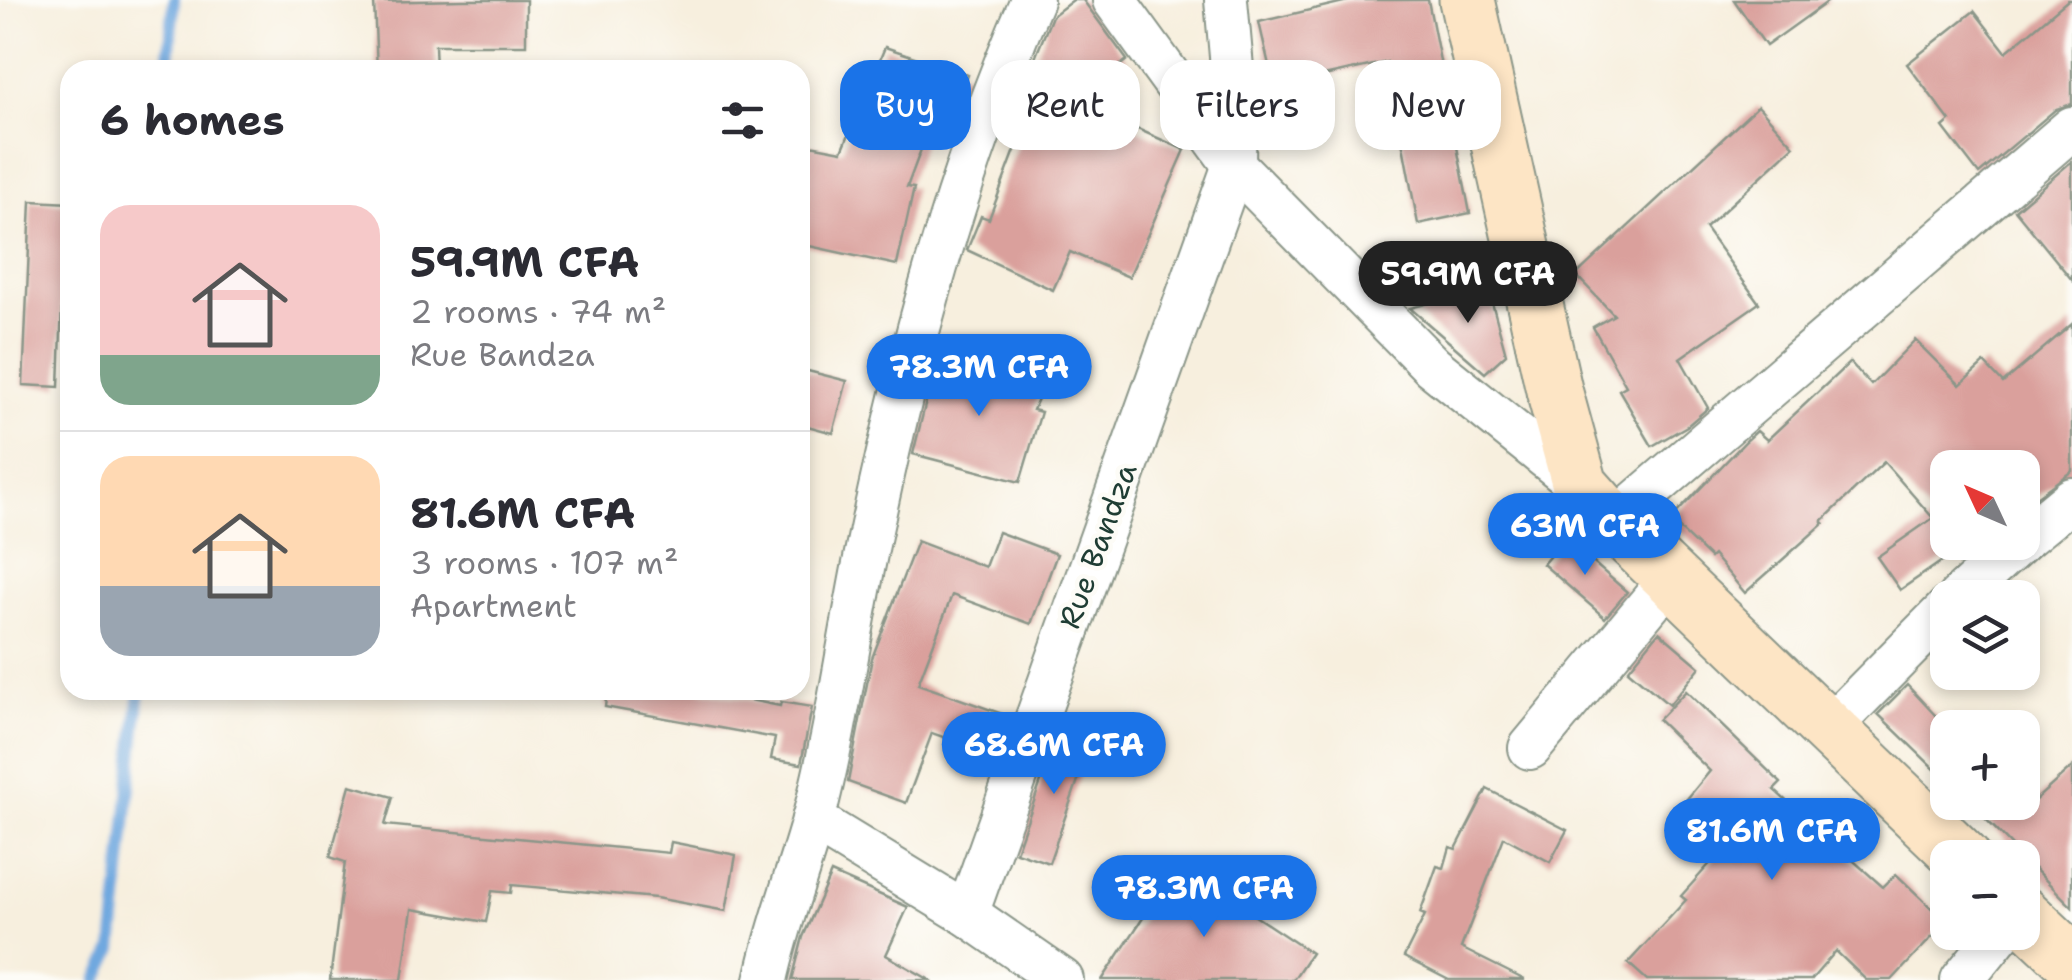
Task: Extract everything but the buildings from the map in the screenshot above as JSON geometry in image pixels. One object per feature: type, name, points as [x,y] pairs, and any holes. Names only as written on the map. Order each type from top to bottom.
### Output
[{"type":"street","points":[[766,980],[778,924],[813,820],[903,383],[950,212],[1004,62],[1032,0]]},
{"type":"street","points":[[1114,0],[1234,165],[1432,366],[1596,504],[1944,840]]},
{"type":"street","name":"Rue Bandza","points":[[967,914],[1234,165],[1235,102],[1226,0]]},
{"type":"street","points":[[1467,0],[1554,390],[1596,504]]},
{"type":"street","points":[[1596,504],[2072,128]]},
{"type":"street","points":[[2040,525],[2072,498]]},
{"type":"street","points":[[1978,580],[2000,560]]},
{"type":"street","points":[[1530,748],[1672,577]]},
{"type":"street","points":[[1828,729],[1930,626]]},
{"type":"street","points":[[813,820],[967,914],[1062,980]]},
{"type":"street","points":[[2040,931],[2072,961]]},
{"type":"street","points":[[1962,980],[1986,950]]},
{"type":"waterway","points":[[169,60],[174,0]]},
{"type":"waterway","points":[[98,980],[113,949],[139,700]]}]
